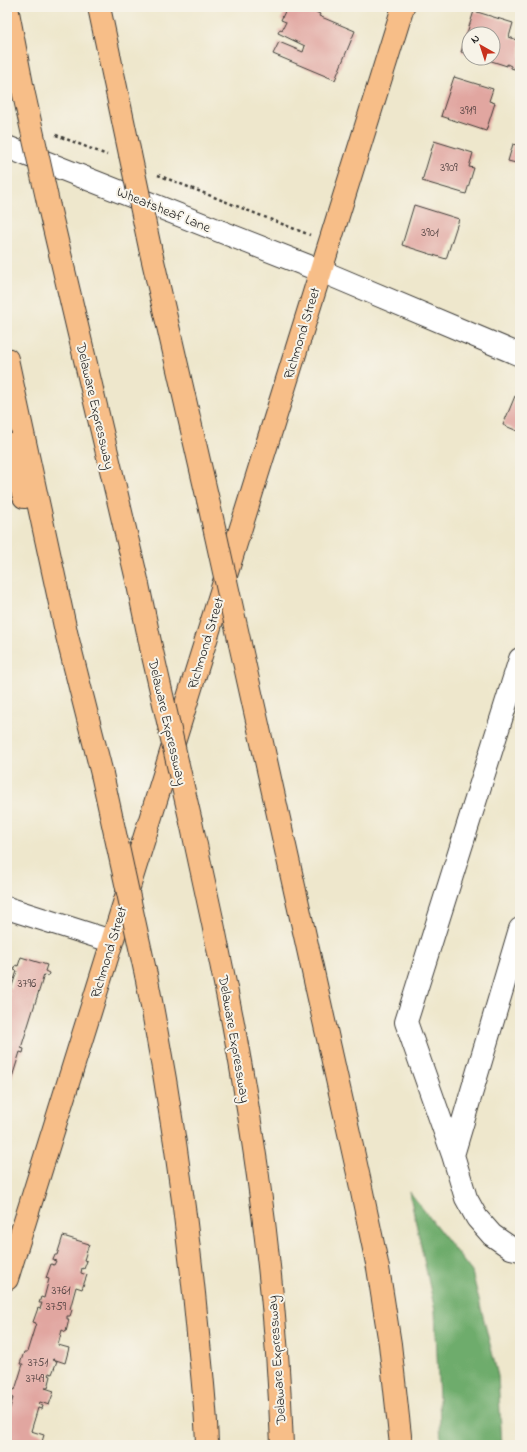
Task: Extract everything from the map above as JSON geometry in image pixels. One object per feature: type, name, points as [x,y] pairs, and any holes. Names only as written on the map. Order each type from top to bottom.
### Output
[{"type":"main road","name":"Delaware Expressway","points":[[7,7],[23,90],[49,207],[135,572],[217,941],[248,1109],[270,1274],[277,1356],[282,1445]]},
{"type":"main road","points":[[99,7],[150,248],[208,500],[378,1268],[390,1344],[401,1445]]},
{"type":"main road","name":"Richmond Street","points":[[7,1279],[402,7]]},
{"type":"main road","points":[[7,360],[67,636],[102,774],[146,975],[169,1097],[192,1269],[207,1445]]},
{"type":"main road","points":[[7,444],[67,636]]},
{"type":"street","name":"Wheatsheaf Lane","points":[[7,147],[320,271],[520,354]]},
{"type":"street","points":[[520,659],[406,1022],[453,1155],[466,1198],[477,1218],[492,1235],[511,1248],[520,1250]]},
{"type":"street","points":[[7,908],[112,941]]},
{"type":"street","points":[[453,1155],[520,929]]},
{"type":"green space","points":[[409,1191],[472,1272],[498,1376],[502,1445],[441,1445],[435,1311]]},
{"type":"building","points":[[287,7],[296,7],[306,11],[307,8],[320,14],[319,16],[355,31],[335,80],[273,54],[279,42],[303,52],[305,46],[278,33],[280,29],[282,30],[286,22],[281,20]]},
{"type":"building","points":[[474,11],[513,23],[509,37],[520,41],[520,68],[515,67],[514,69],[507,64],[507,66],[501,64],[501,26],[469,26]]},
{"type":"building","points":[[454,77],[493,89],[489,101],[495,103],[486,131],[441,116]]},
{"type":"building","points":[[434,141],[473,153],[469,167],[474,168],[466,194],[422,181]]},
{"type":"building","points":[[513,144],[520,146],[520,164],[508,161]]},
{"type":"building","points":[[414,205],[459,219],[446,259],[402,245]]},
{"type":"building","points":[[515,396],[520,398],[520,432],[503,425]]},
{"type":"building","points":[[21,957],[47,965],[45,971],[49,973],[48,976],[44,975],[21,1048],[24,1049],[23,1053],[20,1052],[7,1093],[7,1001],[10,993],[7,992],[8,988],[11,989],[17,971],[14,970],[16,965],[18,966]]},
{"type":"building","points":[[63,1236],[89,1244],[84,1260],[87,1261],[84,1269],[82,1268],[81,1273],[87,1275],[82,1289],[76,1287],[70,1309],[72,1310],[70,1316],[67,1316],[67,1319],[69,1319],[66,1332],[62,1330],[58,1345],[69,1348],[65,1363],[53,1359],[57,1361],[52,1374],[49,1373],[48,1375],[51,1376],[48,1388],[45,1388],[54,1391],[49,1405],[40,1402],[39,1404],[43,1406],[42,1409],[38,1408],[31,1431],[44,1435],[41,1445],[7,1445],[7,1417],[13,1398],[10,1397],[12,1389],[15,1390],[23,1364],[20,1364],[24,1352],[27,1352],[36,1323],[33,1322],[38,1308],[40,1309],[42,1303],[39,1303],[41,1297],[44,1298],[49,1279],[46,1278],[51,1264],[54,1265],[56,1261],[53,1260],[55,1255],[57,1255]]}]
